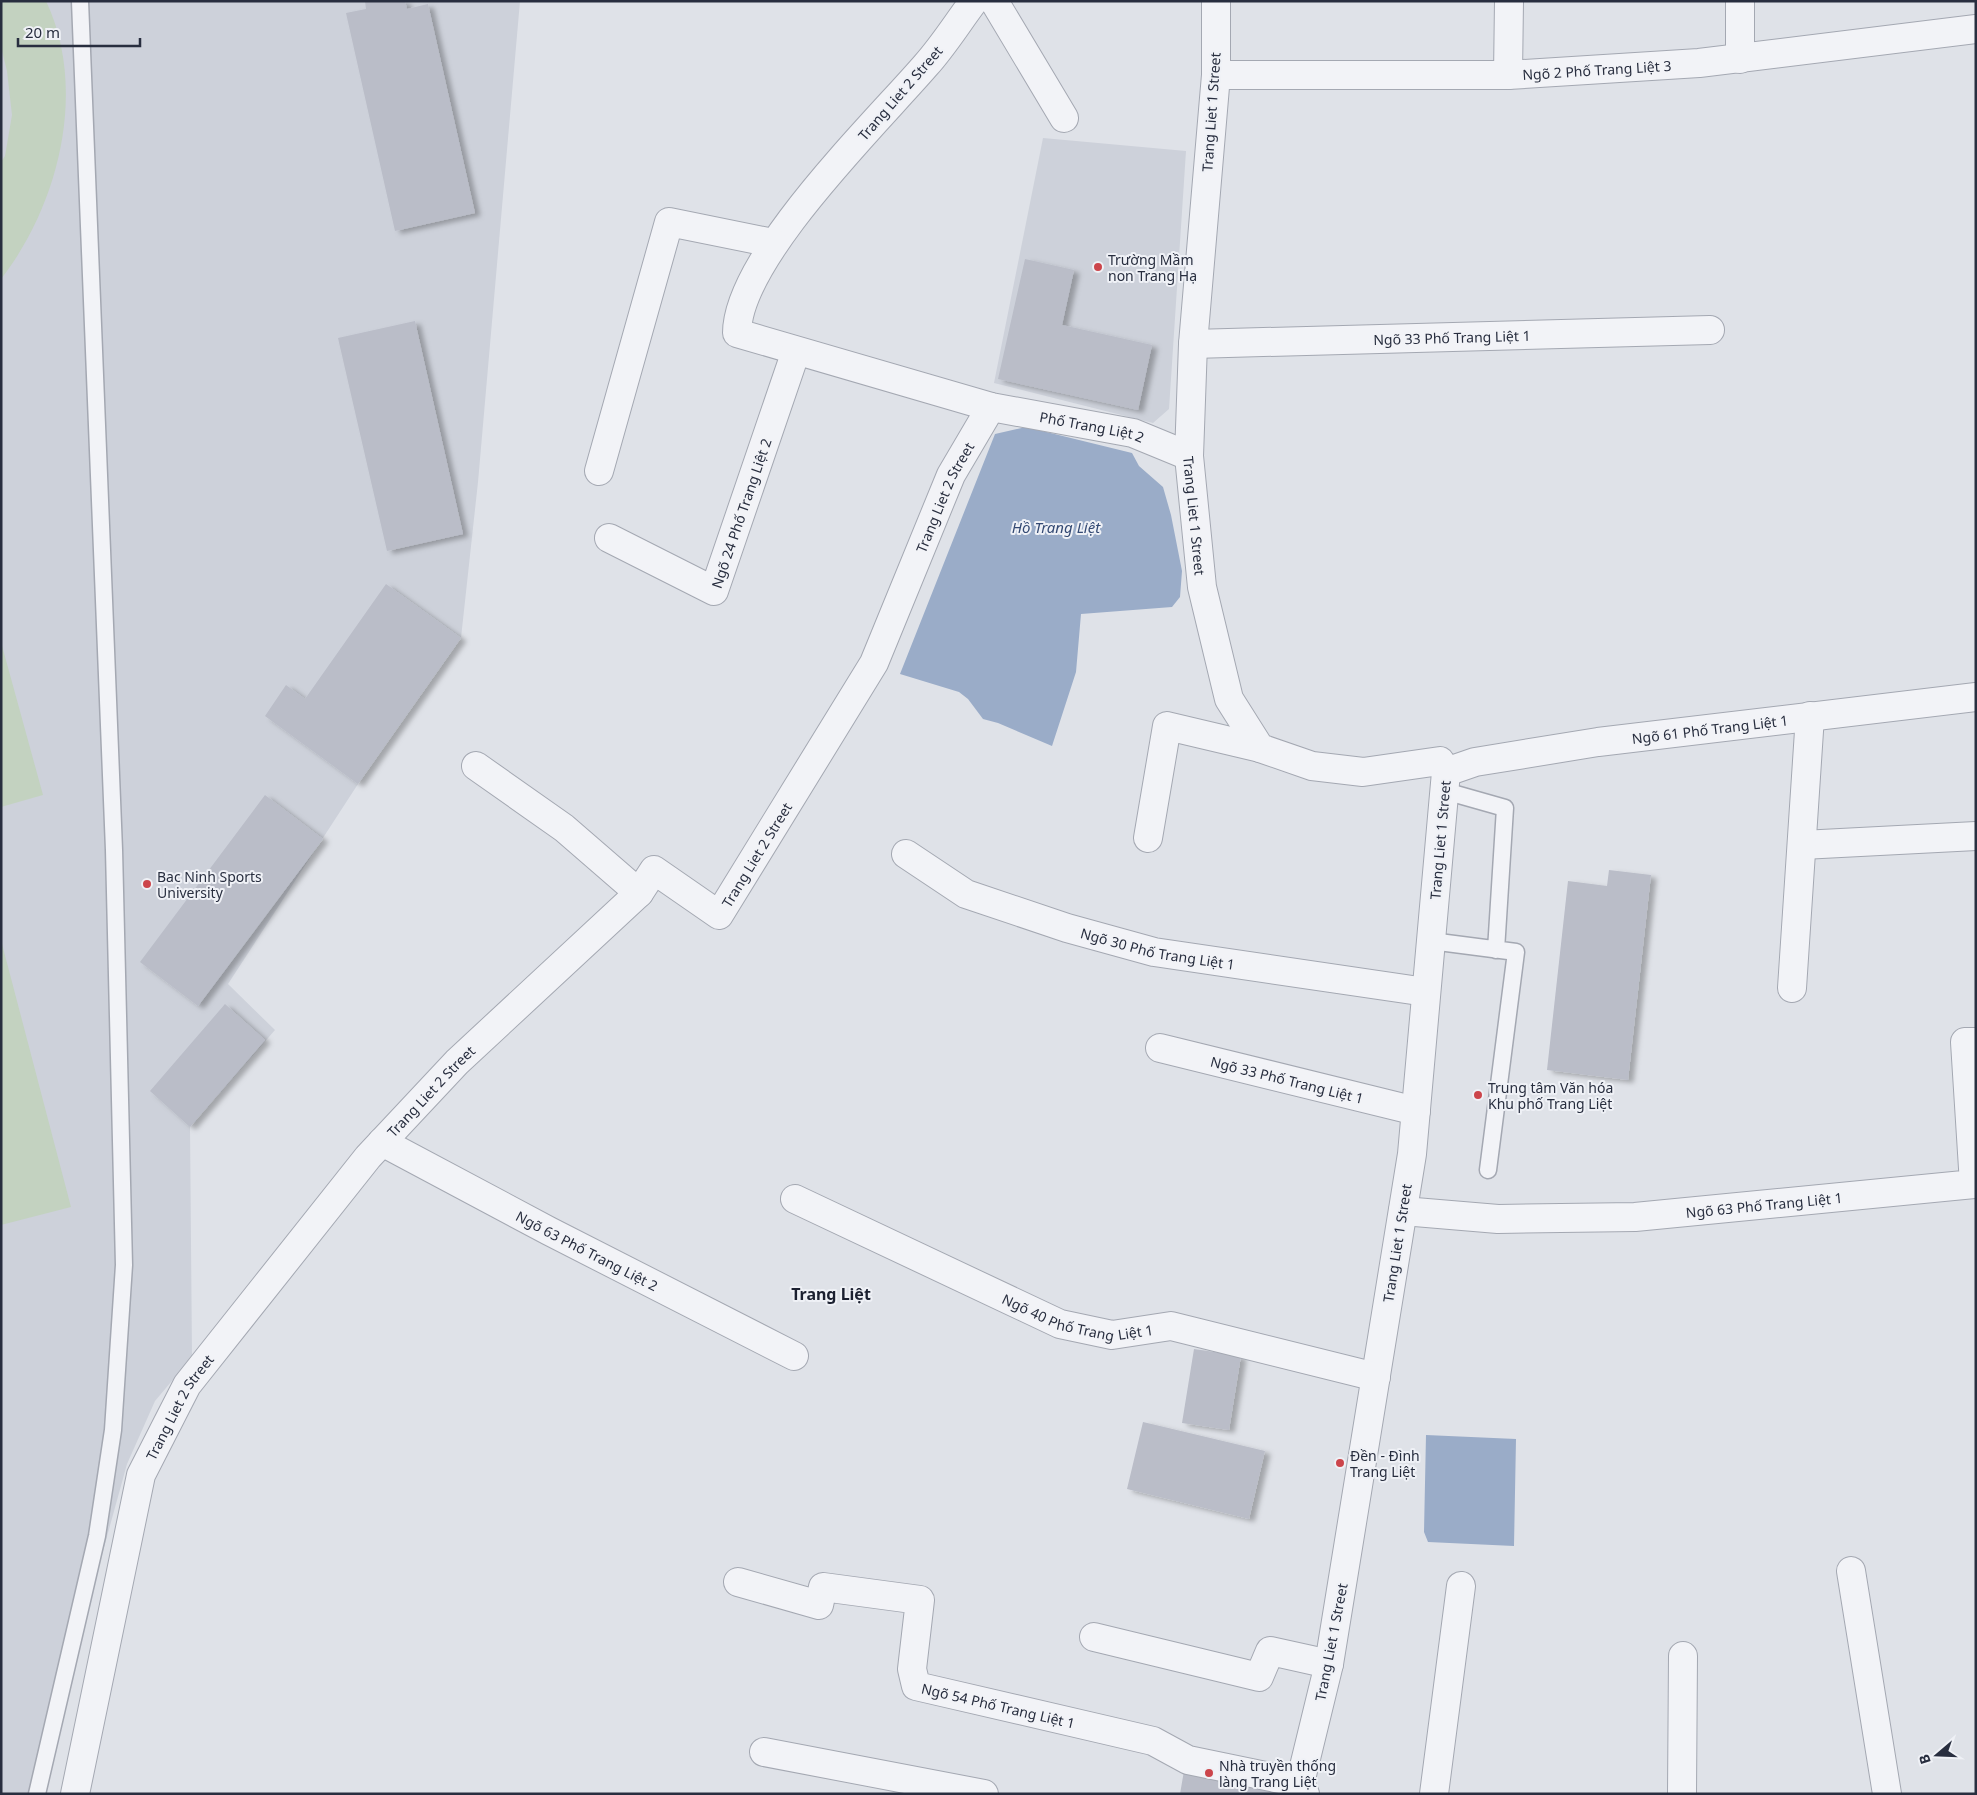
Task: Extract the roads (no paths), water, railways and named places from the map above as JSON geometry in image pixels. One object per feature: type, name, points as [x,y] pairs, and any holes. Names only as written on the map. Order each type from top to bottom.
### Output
[{"type":"street","name":"Trang Liet 2 Street","points":[[75,1794],[141,1475],[187,1385],[303,1236],[382,1142],[457,1062],[639,893],[654,870],[719,915],[874,663],[951,475],[991,407],[737,333],[739,308],[773,243],[843,158],[928,63],[974,1]]},
{"type":"street","points":[[994,1],[1064,118]]},
{"type":"street","name":"Trang Liet 1 Street","points":[[1216,1],[1216,75],[1193,344],[1189,456],[1202,587],[1229,699],[1260,748],[1312,766],[1363,772],[1440,761],[1446,781],[1416,1111],[1403,1211],[1329,1664],[1302,1788]]},
{"type":"street","points":[[1508,75],[1510,1]]},
{"type":"street","points":[[1740,1],[1740,59]]},
{"type":"street","name":"Ngõ 2 Phố Trang Liệt 3","points":[[1216,75],[1508,75],[1740,59],[1976,29]]},
{"type":"street","points":[[598,471],[670,222],[773,243]]},
{"type":"street","name":"Ngõ 33 Phố Trang Liệt 1","points":[[1193,344],[1710,330]]},
{"type":"street","name":"Ngõ 24 Phố Trang Liệt 2","points":[[609,538],[714,591],[796,351]]},
{"type":"street","name":"Phố Trang Liệt 2","points":[[991,407],[1133,433],[1189,456]]},
{"type":"street","name":"Ngõ 61 Phố Trang Liệt 1","points":[[1446,781],[1475,762],[1598,742],[1976,697]]},
{"type":"street","points":[[1792,988],[1810,716]]},
{"type":"street","points":[[1148,838],[1167,726],[1260,748]]},
{"type":"street","points":[[476,766],[564,828],[639,893]]},
{"type":"street","points":[[1802,845],[1976,836]]},
{"type":"street","name":"Ngõ 30 Phố Trang Liệt 1","points":[[906,854],[966,894],[1067,928],[1154,952],[1426,992]]},
{"type":"street","name":"Ngõ 63 Phố Trang Liệt 1","points":[[1403,1211],[1498,1219],[1635,1217],[1974,1184],[1965,1042],[1976,1042]]},
{"type":"street","name":"Ngõ 33 Phố Trang Liệt 1","points":[[1160,1048],[1416,1111]]},
{"type":"street","name":"Ngõ 63 Phố Trang Liệt 2","points":[[382,1142],[549,1231],[794,1356]]},
{"type":"street","name":"Ngõ 40 Phố Trang Liệt 1","points":[[795,1199],[1060,1324],[1112,1334],[1171,1326],[1376,1377]]},
{"type":"street","points":[[1851,1571],[1887,1794]]},
{"type":"street","name":"Ngõ 54 Phố Trang Liệt 1","points":[[738,1582],[819,1605],[822,1588],[920,1600],[912,1669],[916,1686],[1153,1741],[1188,1760],[1302,1788]]},
{"type":"street","points":[[1434,1794],[1461,1586]]},
{"type":"street","points":[[1094,1637],[1259,1677],[1270,1651],[1329,1664]]},
{"type":"street","points":[[1682,1656],[1682,1794]]},
{"type":"street","points":[[764,1752],[984,1794]]},
{"type":"lane","points":[[38,1794],[97,1536],[113,1430],[124,1265],[114,850],[80,1]]},
{"type":"lane","points":[[1446,781],[1505,808],[1496,950]]},
{"type":"lane","points":[[1431,941],[1516,952],[1488,1170]]},
{"type":"water","name":"Hồ Trang Liệt","points":[[1026,427],[1132,453],[1139,466],[1163,487],[1171,515],[1182,571],[1180,597],[1172,607],[1081,614],[1076,672],[1052,746],[998,723],[983,719],[968,699],[959,692],[900,674],[995,434]]},
{"type":"water","points":[[1426,1435],[1516,1439],[1514,1546],[1428,1542],[1424,1532]]},
{"type":"place","name":"Trường Mầm non Trang Hạ","points":[[1098,267]]},
{"type":"place","name":"Bac Ninh Sports University","points":[[147,884]]},
{"type":"place","name":"Trung tâm Văn hóa Khu phố Trang Liệt","points":[[1478,1095]]},
{"type":"place","name":"Đền - Đình Trang Liệt","points":[[1340,1463]]},
{"type":"place","name":"Nhà truyền thống làng Trang Liệt","points":[[1209,1773]]},
{"type":"district","name":"Trang Liệt","points":[[831,1294]]}]
